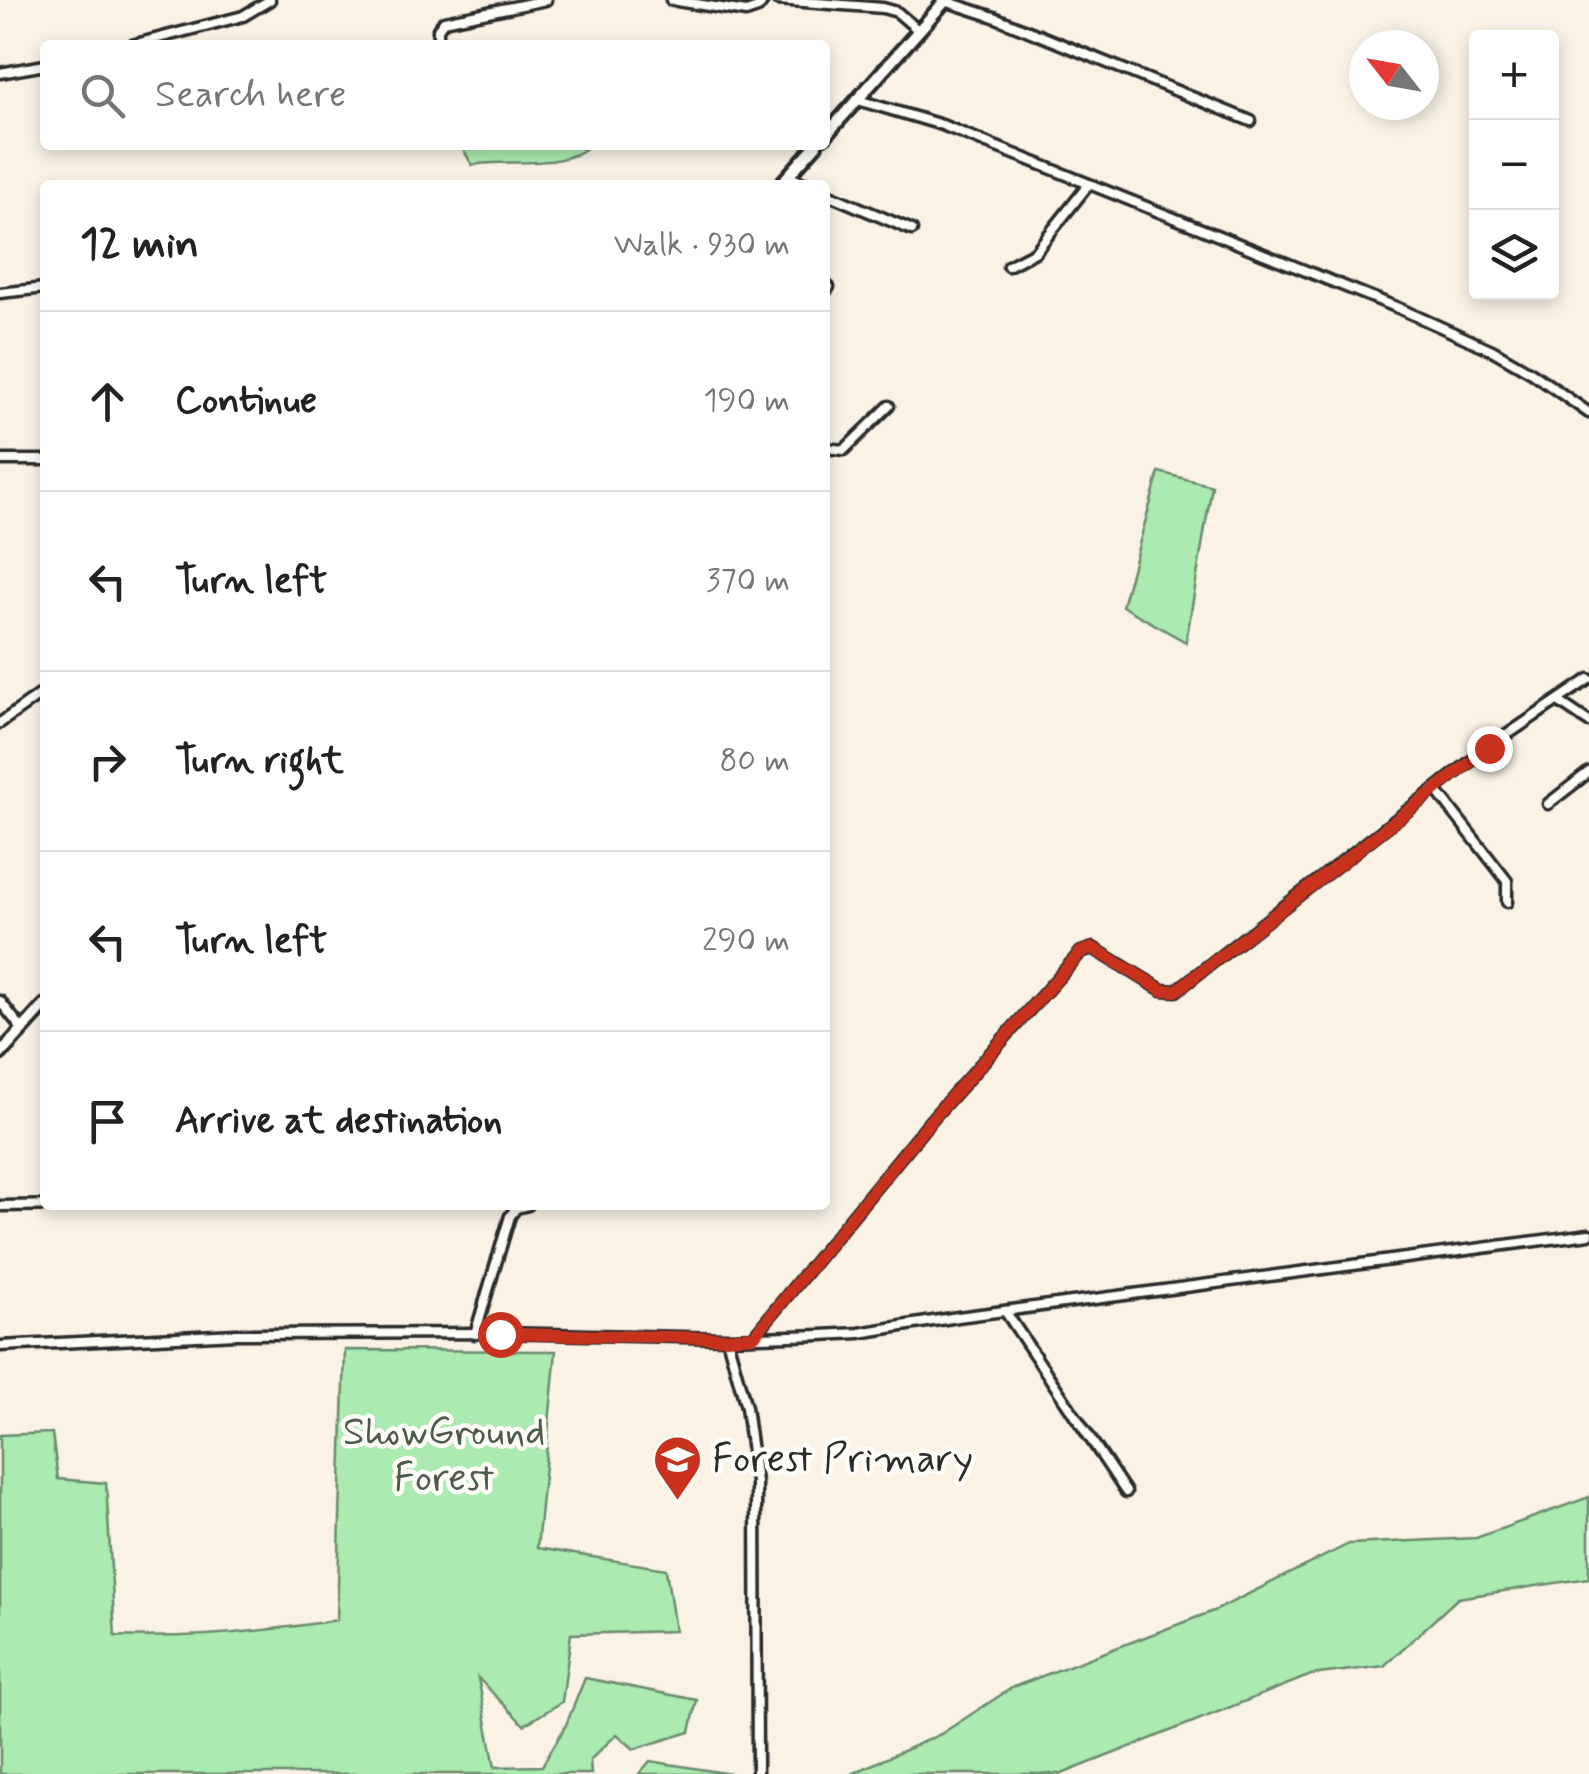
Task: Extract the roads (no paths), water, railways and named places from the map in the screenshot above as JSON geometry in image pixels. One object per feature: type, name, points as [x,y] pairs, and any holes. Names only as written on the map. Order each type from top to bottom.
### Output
[{"type":"main road","points":[[830,126],[946,1]]},
{"type":"main road","points":[[785,180],[812,150]]},
{"type":"main road","points":[[0,1054],[40,1010]]},
{"type":"street","points":[[151,40],[243,16],[270,0]]},
{"type":"street","points":[[438,40],[438,29],[444,21],[546,0]]},
{"type":"street","points":[[670,0],[746,12],[758,8],[764,0]]},
{"type":"street","points":[[777,0],[883,8],[897,12],[918,30]]},
{"type":"street","points":[[946,1],[1250,121]]},
{"type":"street","points":[[0,73],[40,66]]},
{"type":"street","points":[[858,100],[942,125],[1396,307],[1532,372],[1589,414]]},
{"type":"street","points":[[1008,266],[1035,252],[1089,184]]},
{"type":"street","points":[[830,194],[912,230]]},
{"type":"street","points":[[0,293],[40,289]]},
{"type":"street","points":[[830,449],[844,450],[889,406]]},
{"type":"street","points":[[0,460],[40,460]]},
{"type":"street","points":[[754,1336],[931,1120],[1081,952],[1093,948],[1162,990],[1176,991],[1489,748],[1589,678]]},
{"type":"street","points":[[0,724],[40,695]]},
{"type":"street","points":[[1558,700],[1589,722]]},
{"type":"street","points":[[1548,804],[1589,772]]},
{"type":"street","points":[[1436,790],[1507,881],[1508,902]]},
{"type":"street","points":[[0,1001],[22,1029]]},
{"type":"street","points":[[0,1206],[40,1205]]},
{"type":"street","points":[[475,1334],[514,1210]]},
{"type":"street","points":[[0,1346],[236,1334],[726,1338],[859,1333],[1589,1234]]},
{"type":"street","points":[[1004,1311],[1126,1492]]},
{"type":"street","points":[[726,1338],[746,1408],[756,1482],[757,1774]]},
{"type":"place","name":"Forest Primary","points":[[677,1502]]},
{"type":"park label","name":"ShowGround Forest","points":[[444,1456]]}]
